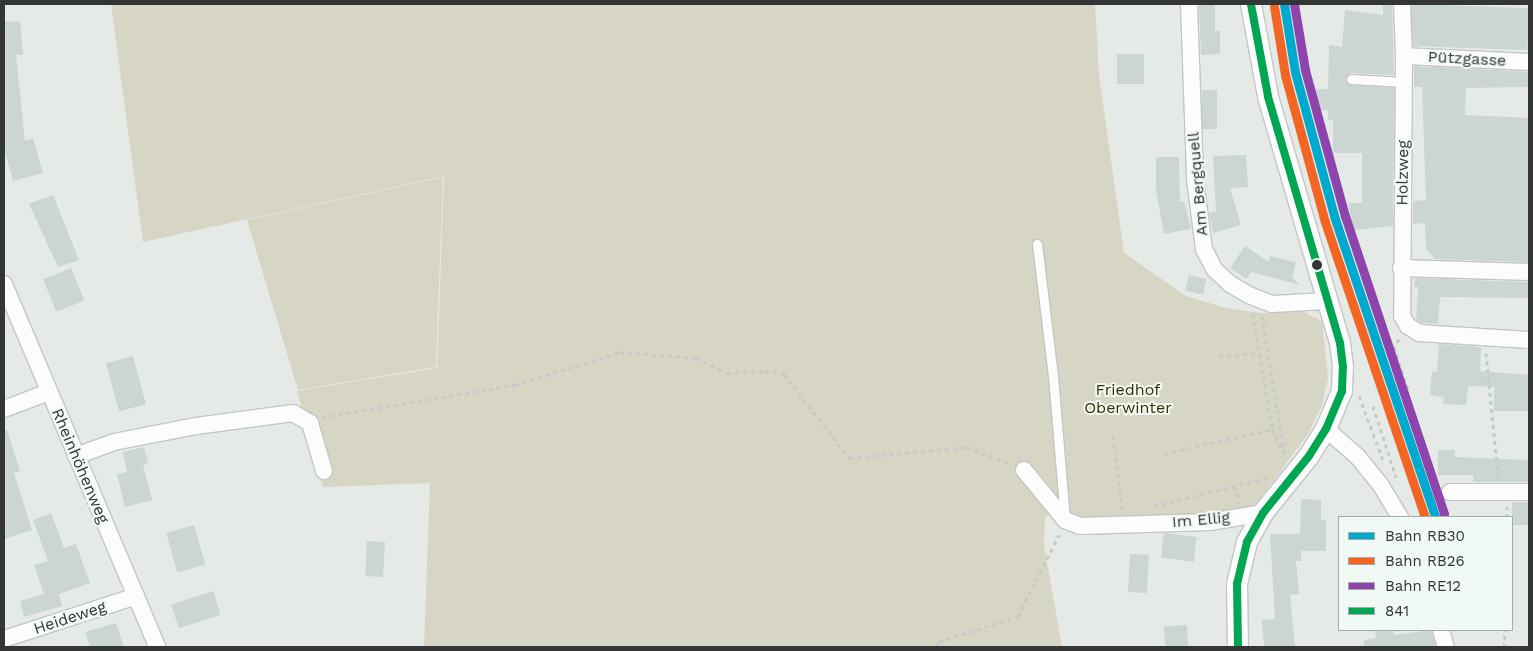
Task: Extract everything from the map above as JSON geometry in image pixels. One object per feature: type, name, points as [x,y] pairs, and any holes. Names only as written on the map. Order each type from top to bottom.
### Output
[{"type":"street","name":"Am Bergquell","points":[[1189,4],[1195,179],[1204,249],[1214,269],[1230,284],[1250,296],[1279,304],[1327,301]]},
{"type":"street","points":[[1251,4],[1268,96],[1340,343],[1343,367],[1342,391],[1326,429],[1309,456],[1263,513]]},
{"type":"street","name":"Holzweg","points":[[1402,4],[1404,56],[1402,316],[1414,330]]},
{"type":"street","name":"Pützgasse","points":[[1404,56],[1529,62]]},
{"type":"street","points":[[1401,268],[1529,272]]},
{"type":"street","name":"Rheinhöhenweg","points":[[4,284],[157,647]]},
{"type":"street","points":[[1414,330],[1529,340]]},
{"type":"street","points":[[4,408],[49,392]]},
{"type":"street","points":[[76,456],[114,442],[235,419],[288,413],[308,420],[324,471]]},
{"type":"street","points":[[1326,429],[1358,457],[1380,484],[1399,516]]},
{"type":"street","points":[[1024,470],[1065,520]]},
{"type":"street","points":[[1450,492],[1529,492]]},
{"type":"street","name":"Im Ellig","points":[[1065,520],[1080,526],[1210,522],[1263,513]]},
{"type":"street","name":"Im Ellig","points":[[1238,647],[1236,623],[1239,567],[1247,542],[1263,513]]},
{"type":"street","name":"Heideweg","points":[[4,639],[136,596]]},
{"type":"street","points":[[1441,631],[1446,647]]},
{"type":"lane","points":[[1351,79],[1404,82]]},
{"type":"lane","points":[[1037,244],[1054,386],[1065,520]]},
{"type":"path","points":[[1252,311],[1272,429],[1283,450]]},
{"type":"path","points":[[1262,313],[1285,460],[1281,465]]},
{"type":"path","points":[[1409,393],[1394,347],[1414,330]]},
{"type":"path","points":[[1484,337],[1499,492]]},
{"type":"path","points":[[308,420],[515,385],[620,352],[696,358],[727,373],[765,370],[784,374],[849,458],[968,447],[1024,470]]},
{"type":"path","points":[[1219,356],[1260,353]]},
{"type":"path","points":[[1343,367],[1366,407],[1386,469]]},
{"type":"path","points":[[1373,406],[1397,478]]},
{"type":"path","points":[[1164,454],[1272,429]]},
{"type":"path","points":[[1113,435],[1123,514]]},
{"type":"path","points":[[1151,507],[1270,478]]},
{"type":"path","points":[[1235,486],[1240,504]]},
{"type":"path","points":[[936,647],[939,642],[1018,616],[1053,553],[1065,520]]},
{"type":"path","points":[[1504,647],[1505,631]]},
{"type":"green space","name":"Friedhof Oberwinter","points":[[111,4],[1095,4],[1099,75],[1124,253],[1186,296],[1226,308],[1262,313],[1300,310],[1322,321],[1328,378],[1322,405],[1308,434],[1257,503],[1242,510],[1194,517],[1078,520],[1065,507],[1045,517],[1044,545],[1062,647],[424,647],[430,483],[323,487],[297,391],[437,368],[444,176],[143,242]]},
{"type":"green space","points":[[443,177],[436,367],[298,390],[247,220]]},
{"type":"building","points":[[1199,4],[1215,4],[1215,31],[1220,31],[1220,54],[1201,55]]},
{"type":"building","points":[[1383,4],[1392,4],[1394,75],[1351,73],[1345,79],[1351,85],[1394,88],[1393,226],[1354,230],[1348,203],[1362,203],[1362,153],[1333,153],[1333,120],[1328,120],[1328,110],[1313,111],[1312,89],[1328,89],[1329,45],[1342,47],[1345,10],[1383,15]]},
{"type":"building","points":[[1412,4],[1529,8],[1527,50],[1411,46]]},
{"type":"building","points":[[20,21],[23,55],[16,55],[25,141],[33,138],[43,173],[13,181],[4,149],[4,22]]},
{"type":"building","points":[[1117,54],[1144,54],[1144,84],[1117,84]]},
{"type":"building","points":[[1414,66],[1529,72],[1529,87],[1466,88],[1465,115],[1529,118],[1529,262],[1435,259],[1426,249],[1425,223],[1413,224],[1413,201],[1426,200],[1422,87],[1414,87]]},
{"type":"building","points":[[1202,90],[1217,90],[1217,129],[1202,129]]},
{"type":"building","points":[[1246,155],[1248,187],[1230,188],[1241,225],[1213,233],[1209,213],[1216,211],[1213,156]]},
{"type":"building","points":[[1156,157],[1179,157],[1180,202],[1184,201],[1191,229],[1164,234],[1156,191]]},
{"type":"building","points":[[53,195],[79,260],[58,267],[29,204]]},
{"type":"building","points":[[1245,246],[1269,262],[1270,256],[1296,262],[1292,277],[1300,285],[1251,272],[1246,279],[1230,268]]},
{"type":"building","points":[[71,268],[84,300],[56,312],[43,279]]},
{"type":"building","points":[[1189,275],[1207,279],[1203,295],[1185,291]]},
{"type":"building","points":[[1415,278],[1529,282],[1529,298],[1440,297],[1438,324],[1422,323],[1416,319],[1418,287],[1414,287]]},
{"type":"building","points":[[1439,344],[1481,347],[1480,371],[1529,375],[1529,411],[1494,411],[1494,387],[1468,386],[1466,405],[1443,404],[1444,397],[1430,395],[1432,371],[1437,372]]},
{"type":"building","points":[[133,356],[146,404],[119,412],[106,363]]},
{"type":"building","points":[[4,430],[7,430],[20,471],[14,473],[32,530],[4,539]]},
{"type":"building","points":[[144,447],[148,463],[143,464],[152,500],[125,507],[117,474],[127,472],[123,452]]},
{"type":"building","points":[[1438,450],[1455,450],[1455,457],[1529,460],[1529,482],[1473,482],[1473,475],[1438,475]]},
{"type":"building","points":[[1301,499],[1321,500],[1321,520],[1326,520],[1326,551],[1301,551],[1301,561],[1296,561],[1299,594],[1290,595],[1295,647],[1264,647],[1262,620],[1275,619],[1270,534],[1300,534]]},
{"type":"building","points":[[1512,502],[1529,502],[1529,525],[1513,525]]},
{"type":"building","points":[[51,513],[64,548],[76,544],[90,583],[59,594],[62,606],[24,617],[20,601],[44,594],[34,565],[48,561],[33,520]]},
{"type":"building","points":[[194,525],[205,564],[177,572],[166,533]]},
{"type":"building","points":[[1164,533],[1197,537],[1194,562],[1161,558]]},
{"type":"building","points":[[367,541],[385,542],[383,577],[365,576]]},
{"type":"building","points":[[1130,554],[1149,555],[1147,593],[1128,592]]},
{"type":"building","points":[[213,591],[221,615],[179,628],[171,605]]},
{"type":"building","points":[[116,623],[124,647],[90,647],[85,632]]},
{"type":"building","points":[[1187,625],[1188,647],[1165,647],[1164,626]]},
{"type":"building","points":[[1375,631],[1393,631],[1394,635],[1431,631],[1436,647],[1364,647],[1364,640],[1376,638]]},
{"type":"rail line","name":"RB30","points":[[1284,4],[1295,72],[1335,219],[1435,516]]},
{"type":"rail line","name":"RE12","points":[[1294,4],[1305,70],[1345,216],[1444,514]]},
{"type":"rail line","name":"RB26","points":[[1274,6],[1285,75],[1325,222],[1425,516]]},
{"type":"transit line","name":"841","points":[[1238,647],[1237,584],[1247,542],[1263,513],[1309,456],[1326,429],[1342,391],[1343,367],[1340,343],[1268,96],[1251,4]]}]
